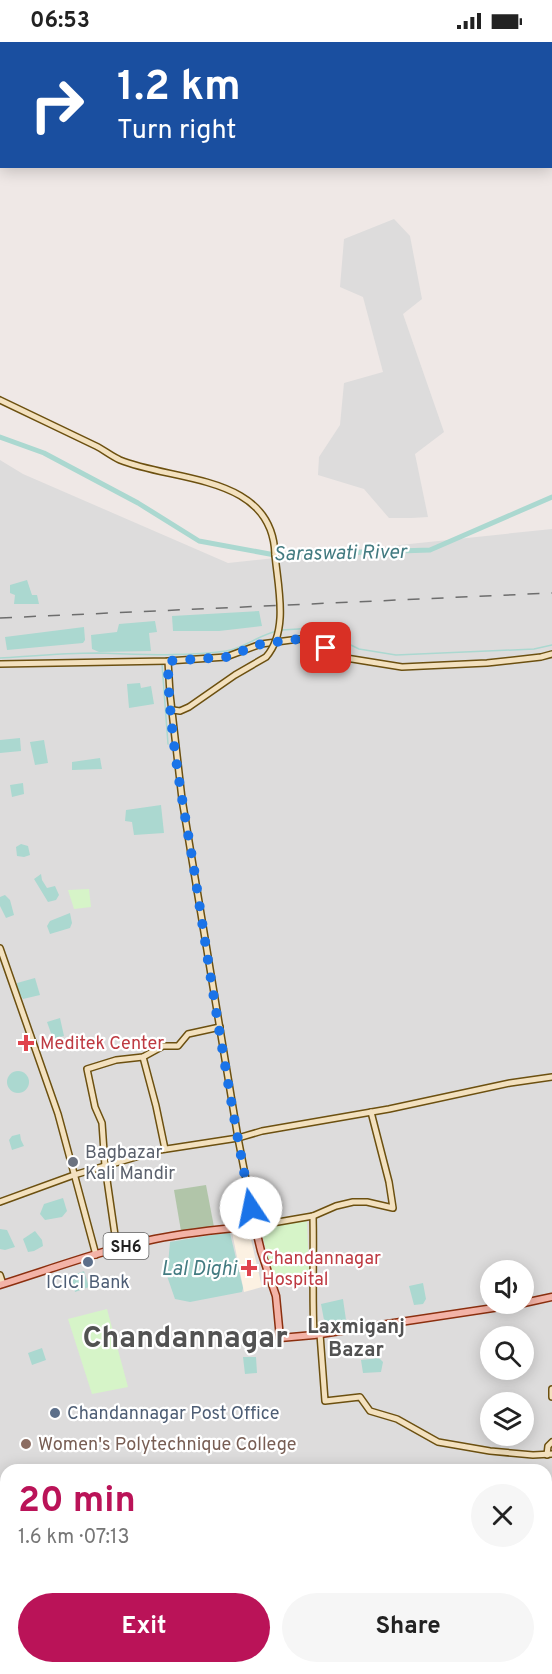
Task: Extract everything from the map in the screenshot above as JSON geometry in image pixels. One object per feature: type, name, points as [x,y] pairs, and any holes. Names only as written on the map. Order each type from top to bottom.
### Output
[{"type":"main road","name":"SH6","points":[[2,1285],[117,1249],[179,1235],[255,1226]]},
{"type":"main road","points":[[255,1226],[276,1296],[280,1338],[317,1335],[480,1310]]},
{"type":"main road","points":[[534,1300],[552,1296]]},
{"type":"street","points":[[0,400],[118,459],[219,486],[243,497],[265,518],[275,546],[280,619],[279,632],[270,653],[189,707],[180,711],[173,710]]},
{"type":"street","points":[[0,664],[168,661],[226,657],[261,644],[299,639],[309,640],[346,658],[402,667],[486,663],[552,654]]},
{"type":"street","points":[[168,661],[182,800],[238,1138],[255,1226],[313,1216],[336,1206],[353,1202],[367,1202],[393,1208],[389,1182],[371,1113]]},
{"type":"street","points":[[0,948],[58,1114],[96,1255]]},
{"type":"street","points":[[117,1249],[105,1166],[102,1124],[95,1107],[87,1069],[116,1060],[143,1058],[163,1046],[178,1046],[188,1034],[220,1027]]},
{"type":"street","points":[[143,1058],[165,1149]]},
{"type":"street","points":[[0,1202],[74,1175],[165,1149],[238,1138],[262,1131],[371,1113],[510,1083],[552,1077]]},
{"type":"street","points":[[313,1216],[312,1293],[325,1401],[360,1397],[370,1411],[397,1419],[433,1440],[454,1446],[550,1455],[548,1446],[552,1442]]},
{"type":"street","points":[[0,1275],[2,1285]]},
{"type":"street","points":[[552,1389],[552,1396]]},
{"type":"shaded area","points":[[394,219],[410,236],[422,299],[403,314],[444,432],[415,454],[428,517],[389,518],[364,489],[318,475],[319,457],[340,425],[344,383],[383,372],[363,297],[340,287],[344,239]]},
{"type":"shaded area","points":[[0,460],[23,474],[228,563],[552,529],[552,1464],[0,1464]]},
{"type":"shaded area","name":"Chandannagar Hospital","points":[[246,1229],[249,1231],[262,1287],[244,1292],[232,1232]]},
{"type":"green space","points":[[89,889],[91,907],[74,909],[68,890]]},
{"type":"green space","points":[[206,1185],[214,1227],[181,1231],[174,1190]]},
{"type":"green space","points":[[307,1221],[309,1273],[273,1276],[260,1227]]},
{"type":"green space","points":[[107,1309],[128,1387],[92,1394],[68,1319]]},
{"type":"water","points":[[27,580],[32,595],[37,595],[39,604],[14,604],[15,595],[10,593],[10,585]]},
{"type":"water","points":[[259,611],[262,626],[219,631],[173,631],[172,616]]},
{"type":"water","points":[[155,621],[157,632],[149,633],[151,651],[99,652],[92,649],[91,635],[117,632],[119,624]]},
{"type":"water","points":[[84,627],[85,640],[83,643],[7,650],[5,637]]},
{"type":"water","points":[[140,683],[141,688],[151,686],[154,704],[129,708],[127,684]]},
{"type":"water","points":[[20,738],[21,751],[0,753],[0,740]]},
{"type":"water","points":[[44,740],[48,763],[35,765],[30,742]]},
{"type":"water","points":[[100,758],[102,769],[72,770],[72,762]]},
{"type":"water","points":[[23,783],[24,794],[12,797],[10,785]]},
{"type":"water","points":[[161,805],[164,833],[134,835],[132,822],[125,821],[126,810]]},
{"type":"water","points":[[21,844],[28,846],[30,855],[17,856],[16,847]]},
{"type":"water","points":[[41,874],[47,888],[55,886],[59,895],[56,900],[48,902],[34,879]]},
{"type":"water","points":[[5,895],[10,900],[14,915],[6,918],[0,906],[0,897]]},
{"type":"water","points":[[70,913],[72,923],[70,928],[50,934],[47,926],[50,921]]},
{"type":"water","points":[[35,978],[40,995],[23,999],[17,990],[17,983]]},
{"type":"water","points":[[60,1018],[64,1036],[53,1039],[47,1022]]},
{"type":"water","points":[[18,1071],[26,1074],[29,1082],[26,1090],[18,1093],[10,1090],[7,1082],[10,1074]]},
{"type":"water","points":[[20,1134],[24,1146],[12,1150],[9,1140],[12,1136]]},
{"type":"water","points":[[63,1198],[67,1211],[62,1217],[45,1220],[40,1214],[44,1204]]},
{"type":"water","points":[[0,1229],[7,1230],[15,1247],[0,1249]]},
{"type":"water","points":[[35,1231],[42,1240],[43,1246],[28,1252],[23,1239]]},
{"type":"water","name":"Lal Dighi","points":[[230,1233],[242,1292],[190,1302],[175,1299],[167,1276],[170,1242]]},
{"type":"water","points":[[84,1271],[89,1287],[75,1292],[71,1276]]},
{"type":"water","points":[[423,1283],[426,1299],[423,1304],[414,1305],[409,1286]]},
{"type":"water","points":[[343,1299],[346,1320],[329,1323],[324,1320],[321,1304]]},
{"type":"water","points":[[42,1348],[46,1360],[32,1365],[28,1353]]},
{"type":"water","points":[[243,1357],[256,1357],[257,1373],[245,1374]]},
{"type":"water","points":[[379,1358],[383,1362],[381,1372],[363,1373],[361,1360]]},
{"type":"waterway","name":"Saraswati River","points":[[0,437],[44,453],[138,503],[199,541],[275,555],[430,550],[552,497]]},
{"type":"waterway","points":[[281,630],[316,628],[359,649],[396,655],[534,649],[552,645]]},
{"type":"waterway","points":[[0,658],[85,653],[162,655],[210,653],[233,649],[277,631]]},
{"type":"waterway","points":[[162,664],[168,744]]},
{"type":"railway","points":[[0,618],[552,593]]},
{"type":"place","name":"Meditek Center","points":[[26,1043]]},
{"type":"place","name":"Bagbazar Kali Mandir","points":[[73,1162]]},
{"type":"place","name":"ICICI Bank","points":[[88,1262]]},
{"type":"place","name":"Chandannagar Hospital","points":[[249,1268]]},
{"type":"place","name":"Chandannagar Post Office","points":[[55,1413]]},
{"type":"place","name":"Women's Polytechnique College","points":[[26,1444]]},
{"type":"district","name":"Chandannagar","points":[[185,1337]]},
{"type":"district","name":"Laxmiganj Bazar","points":[[356,1338]]},
{"type":"route","points":[[251,1208],[182,800],[168,661],[226,657],[261,644],[299,639],[309,640],[326,648]]}]
